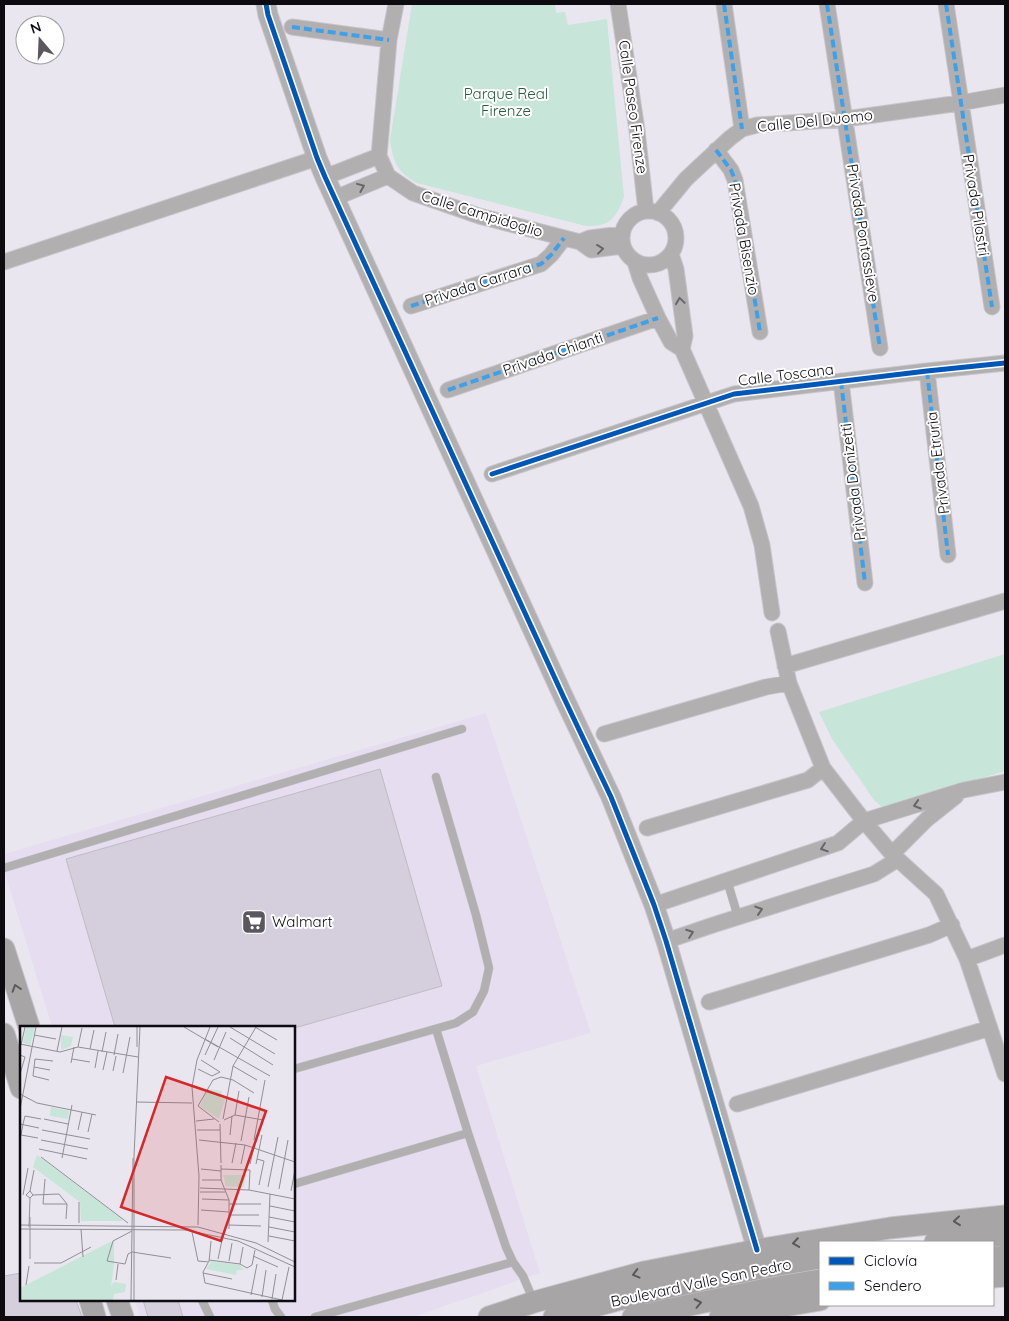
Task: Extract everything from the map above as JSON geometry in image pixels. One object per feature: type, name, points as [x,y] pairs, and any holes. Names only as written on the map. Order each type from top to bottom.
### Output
[{"type":"main road","points":[[4,949],[29,1026]]},
{"type":"main road","points":[[4,1034],[20,1085]]},
{"type":"main road","name":"Boulevard Valle San Pedro","points":[[489,1317],[534,1302],[644,1272],[757,1250],[890,1228],[1005,1216]]},
{"type":"main road","points":[[945,1241],[1005,1235]]},
{"type":"main road","name":"Boulevard Valle San Pedro","points":[[554,1317],[648,1292],[761,1268],[819,1258]]},
{"type":"main road","name":"Boulevard Valle San Pedro","points":[[633,1317],[766,1289],[819,1280]]},
{"type":"main road","points":[[90,1301],[95,1317]]},
{"type":"main road","points":[[117,1301],[123,1317]]},
{"type":"main road","points":[[720,1317],[807,1307]]},
{"type":"street","points":[[266,4],[268,15],[317,158],[334,198],[611,797],[654,905],[757,1250]]},
{"type":"street","points":[[334,198],[388,176],[379,156],[389,40],[396,4]]},
{"type":"street","name":"Calle Paseo Firenze","points":[[618,4],[637,130],[652,212]]},
{"type":"street","points":[[724,4],[742,129]]},
{"type":"street","name":"Privada Pontassieve","points":[[826,4],[880,348]]},
{"type":"street","name":"Privada Pilastri","points":[[946,4],[992,307]]},
{"type":"street","points":[[292,27],[389,40]]},
{"type":"street","name":"Calle Del Duomo","points":[[652,212],[716,150],[742,129],[757,125],[845,119],[1005,95]]},
{"type":"street","name":"Privada Bisenzio","points":[[716,150],[731,170],[735,180],[760,332]]},
{"type":"street","points":[[325,177],[379,156]]},
{"type":"street","points":[[4,262],[317,158]]},
{"type":"street","name":"Calle Campidoglio","points":[[388,176],[413,193],[479,216],[580,242],[591,250],[622,240]]},
{"type":"street","points":[[636,262],[648,265],[660,262],[670,254],[675,242],[675,230],[668,219],[652,212],[635,215],[626,224],[622,240],[636,262],[640,278],[671,342],[682,350],[751,506],[762,546],[772,612]]},
{"type":"street","name":"Privada Carrara","points":[[411,306],[541,264],[551,255],[564,238]]},
{"type":"street","points":[[670,254],[676,269],[685,336],[682,350]]},
{"type":"street","name":"Privada Chianti","points":[[448,390],[658,318]]},
{"type":"street","name":"Calle Toscana","points":[[492,474],[734,394],[927,370],[1005,363]]},
{"type":"street","name":"Privada Etruria","points":[[927,370],[948,555]]},
{"type":"street","name":"Privada Donizetti","points":[[841,381],[865,583]]},
{"type":"street","points":[[785,666],[1005,601]]},
{"type":"street","points":[[778,631],[789,683],[823,768],[864,821],[895,856],[936,894],[967,959],[990,1028],[1002,1055],[1005,1074]]},
{"type":"street","points":[[604,734],[766,687],[789,683]]},
{"type":"street","points":[[646,828],[808,780],[823,768]]},
{"type":"street","points":[[654,905],[838,843],[864,821],[964,790],[1005,782]]},
{"type":"street","points":[[666,941],[874,874],[895,856],[927,819],[964,790]]},
{"type":"street","points":[[709,1002],[930,935],[952,925]]},
{"type":"street","points":[[967,959],[1005,945]]},
{"type":"street","points":[[737,1104],[990,1028]]},
{"type":"lane","points":[[4,868],[462,729]]},
{"type":"lane","points":[[295,1070],[456,1023],[472,1012],[484,991],[489,968],[476,915],[436,777]]},
{"type":"lane","points":[[727,880],[738,917]]},
{"type":"lane","points":[[436,1028],[506,1247],[534,1302]]},
{"type":"lane","points":[[295,1184],[468,1133]]},
{"type":"lane","points":[[315,1317],[513,1262]]},
{"type":"lane","points":[[202,1301],[210,1317]]},
{"type":"lane","points":[[272,1301],[281,1317]]},
{"type":"shaded area","points":[[486,713],[591,1033],[476,1066],[540,1273],[413,1317],[140,1317],[135,1301],[295,1301],[295,1026],[52,1026],[4,870],[4,854]]},
{"type":"green space","name":"Parque Real Firenze","points":[[412,4],[555,4],[556,13],[565,12],[568,25],[607,19],[624,197],[618,211],[611,220],[601,225],[586,226],[417,183],[400,170],[393,154],[390,140]]},
{"type":"green space","points":[[1005,654],[1005,771],[926,795],[885,810],[874,800],[832,739],[819,712]]},
{"type":"building","name":"Walmart","points":[[380,769],[442,986],[298,1027],[115,1026],[66,859]]},
{"type":"building","points":[[20,1273],[20,1301],[76,1301],[82,1317],[4,1317],[4,1276]]},
{"type":"building","points":[[143,1301],[178,1301],[183,1317],[148,1317]]},
{"type":"marked path","points":[[724,4],[742,129]]},
{"type":"marked path","points":[[827,4],[880,348]]},
{"type":"marked path","points":[[946,4],[992,307]]},
{"type":"marked path","points":[[292,27],[389,40]]},
{"type":"marked path","points":[[716,150],[731,170],[735,180],[760,332]]},
{"type":"marked path","points":[[411,306],[541,264],[551,255],[564,238]]},
{"type":"marked path","points":[[448,390],[658,318]]},
{"type":"marked path","points":[[927,371],[948,555]]},
{"type":"marked path","points":[[841,381],[865,583]]},
{"type":"cycle path","points":[[266,4],[268,15],[325,177],[611,797],[654,905],[757,1250]]},
{"type":"cycle path","points":[[492,474],[734,394],[1005,363]]},
{"type":"place","name":"Walmart","points":[[254,922]]}]
